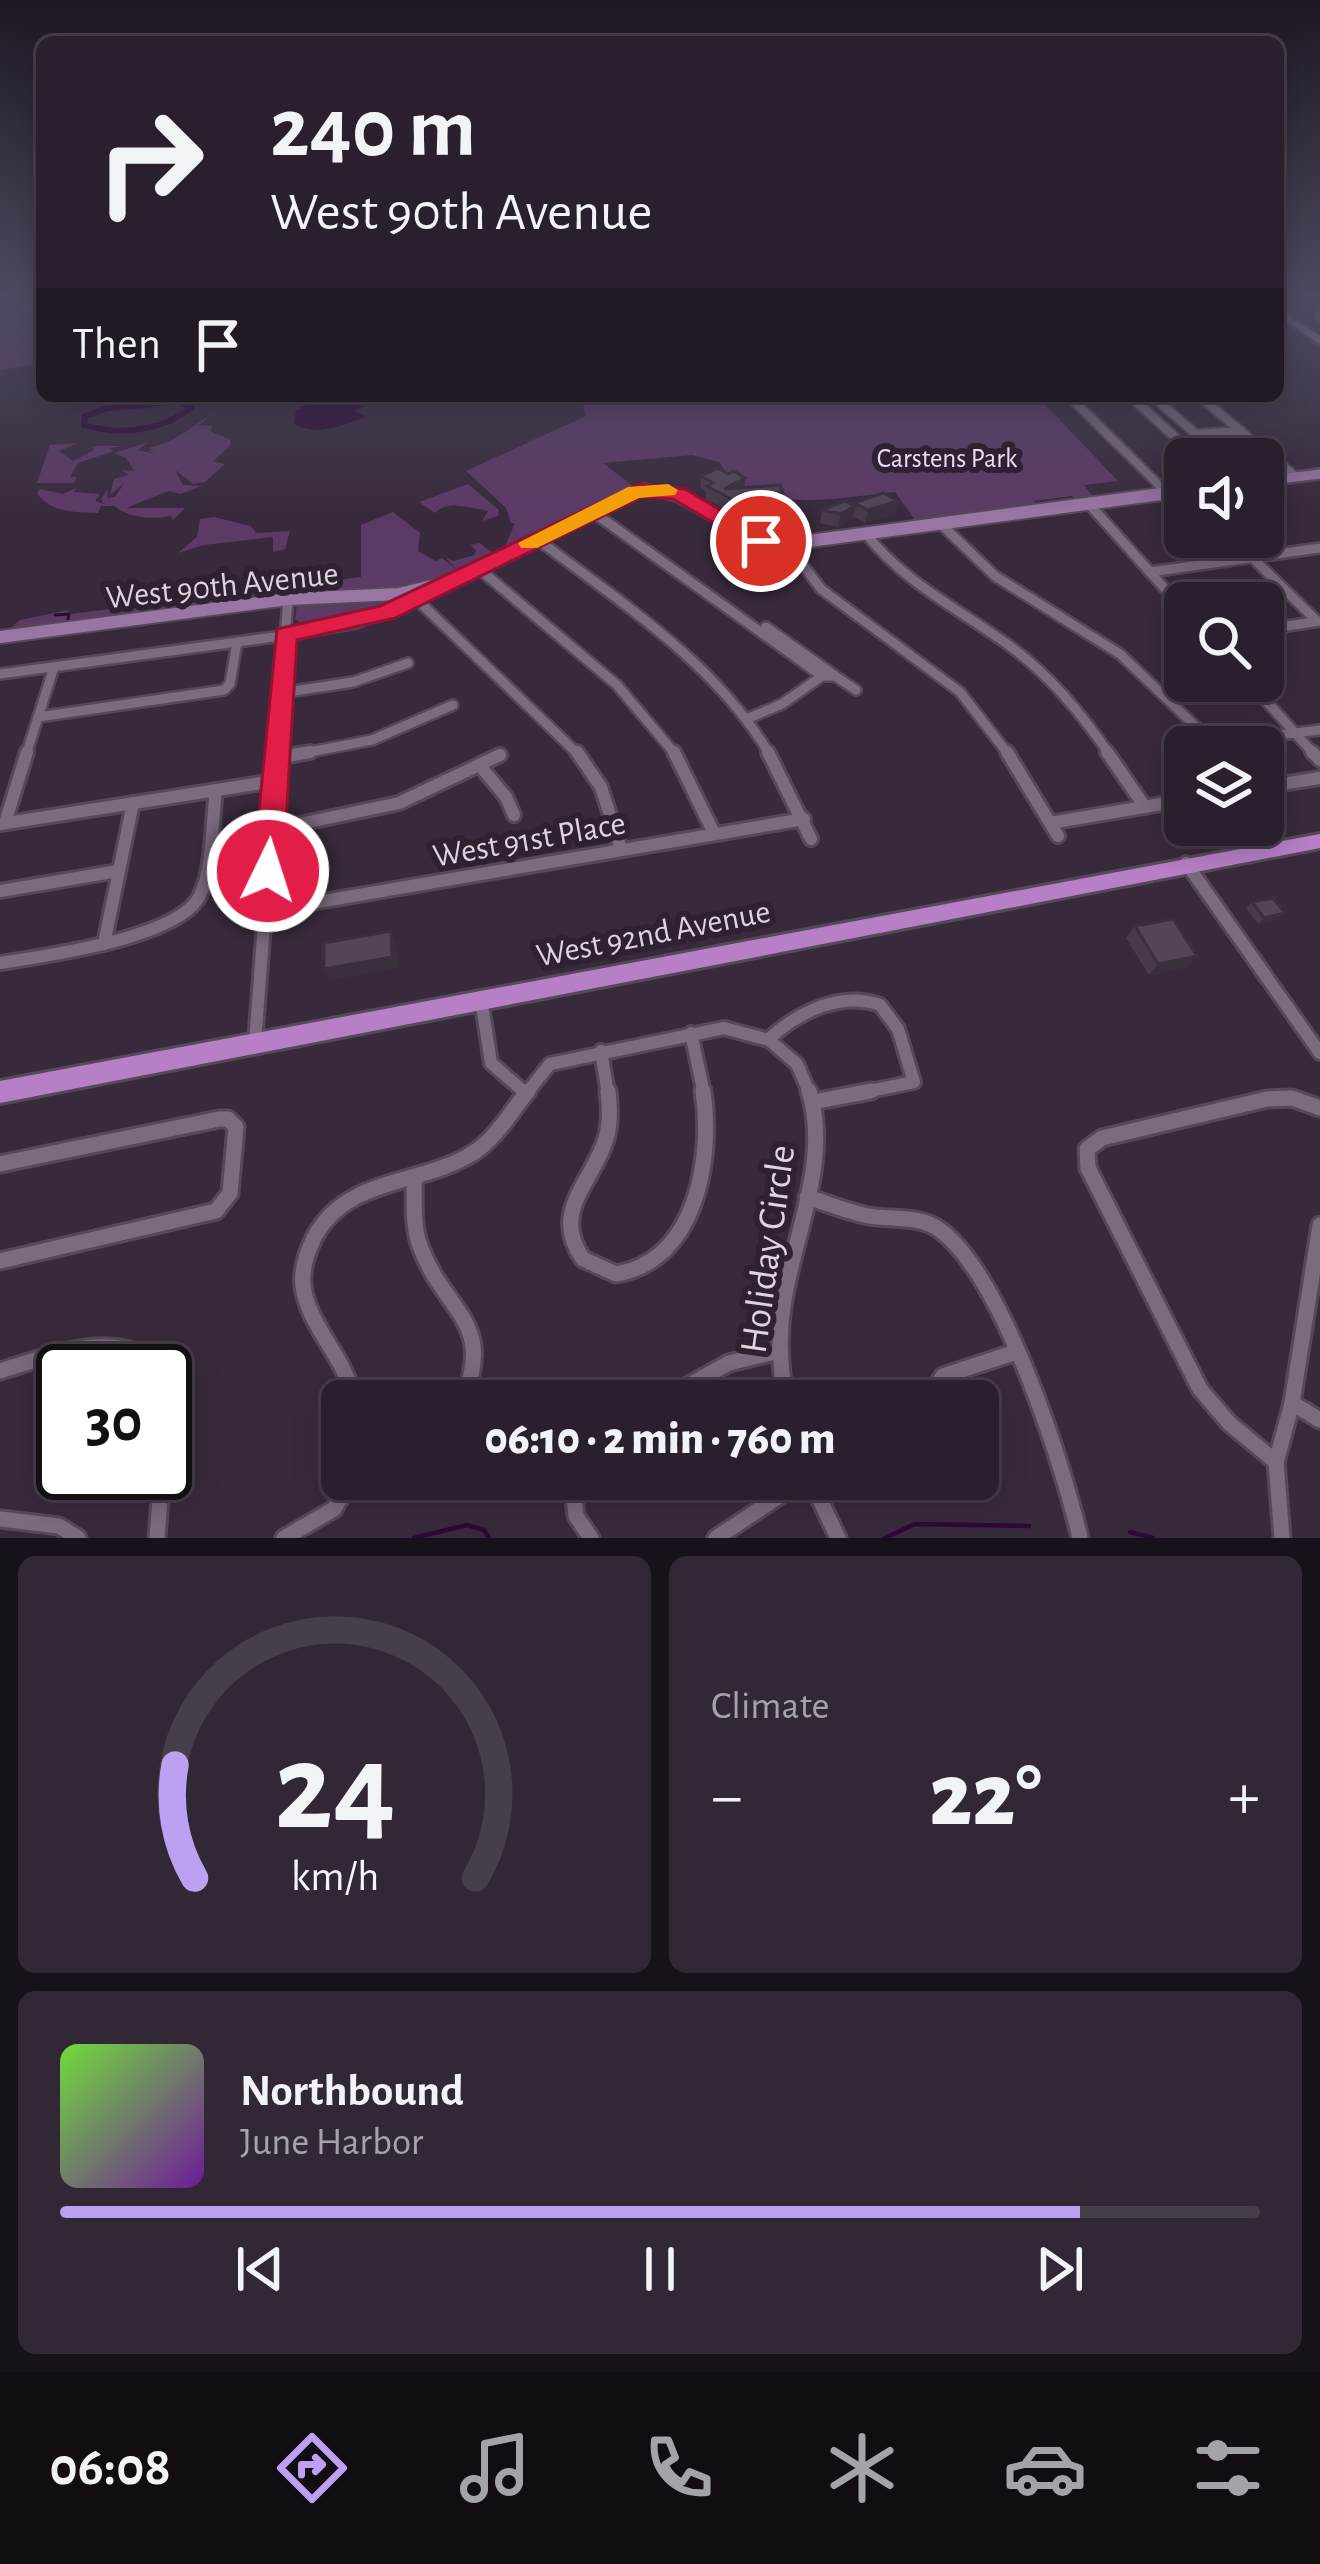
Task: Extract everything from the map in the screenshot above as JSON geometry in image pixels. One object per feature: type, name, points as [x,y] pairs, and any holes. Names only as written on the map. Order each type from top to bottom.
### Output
[{"type":"main road","name":"West 92nd Avenue","points":[[0,1094],[1186,863],[1320,841]]},
{"type":"street","points":[[1075,402],[1164,490]]},
{"type":"street","points":[[1136,402],[1175,438]]},
{"type":"street","points":[[1159,402],[1196,434],[1241,431]]},
{"type":"street","points":[[1206,402],[1296,477]]},
{"type":"street","points":[[1284,478],[1319,475]]},
{"type":"street","name":"West 90th Avenue","points":[[0,674],[356,623],[639,490],[667,490],[743,535],[787,544],[1164,493]]},
{"type":"street","points":[[1089,504],[1164,587]]},
{"type":"street","points":[[597,510],[856,690]]},
{"type":"street","points":[[941,524],[966,558],[1101,639],[1156,684],[1196,726]]},
{"type":"street","points":[[866,534],[905,578],[1016,650],[1054,683],[1145,807]]},
{"type":"street","points":[[537,539],[700,668],[749,718],[779,763],[811,839]]},
{"type":"street","points":[[787,544],[801,568],[825,593],[962,694],[1000,741],[1058,836]]},
{"type":"street","points":[[1284,553],[1320,548]]},
{"type":"street","points":[[1150,572],[1252,558],[1319,621]]},
{"type":"street","points":[[478,568],[659,727],[690,771],[714,833]]},
{"type":"street","points":[[412,595],[572,745],[601,787],[621,849]]},
{"type":"street","name":"West 90th Avenue","points":[[0,638],[288,599],[412,595]]},
{"type":"street","points":[[255,1043],[281,693],[280,636],[288,599]]},
{"type":"street","points":[[748,618],[822,676],[837,677]]},
{"type":"street","points":[[1284,627],[1319,621]]},
{"type":"street","points":[[38,717],[224,690],[230,684],[237,642]]},
{"type":"street","points":[[281,693],[353,682],[408,663]]},
{"type":"street","points":[[54,667],[2,823],[274,781]]},
{"type":"street","points":[[749,718],[782,704],[822,676]]},
{"type":"street","points":[[1267,702],[1320,760]]},
{"type":"street","points":[[276,758],[372,740],[453,705]]},
{"type":"street","points":[[1284,736],[1320,730]]},
{"type":"street","points":[[271,830],[399,802],[500,755]]},
{"type":"street","points":[[482,767],[506,796],[514,815]]},
{"type":"street","points":[[1284,784],[1320,778]]},
{"type":"street","points":[[0,963],[104,944],[198,902],[216,790]]},
{"type":"street","points":[[104,944],[133,803]]},
{"type":"street","points":[[1050,823],[1164,804]]},
{"type":"street","name":"West 91st Place","points":[[265,911],[804,818]]},
{"type":"street","points":[[1186,863],[1320,1053]]},
{"type":"street","points":[[0,891],[118,871]]},
{"type":"street","points":[[482,999],[491,1063],[523,1090]]},
{"type":"street","points":[[349,1380],[303,1288],[306,1258],[318,1226],[341,1202],[364,1189],[445,1169],[479,1150],[523,1090],[550,1064],[724,1028],[769,1039],[783,1023],[809,1009],[869,1002],[891,1015],[914,1082],[813,1102]]},
{"type":"street","points":[[601,1051],[608,1131],[572,1201],[568,1222],[584,1260],[603,1272],[619,1274],[637,1270],[662,1250],[691,1209],[702,1178],[707,1105],[691,1033]]},
{"type":"street","name":"Holiday Circle","points":[[769,1039],[799,1066],[813,1102],[816,1141],[784,1301],[779,1351],[783,1380]]},
{"type":"street","points":[[1276,1462],[1229,1423],[1200,1389],[1088,1168],[1088,1149],[1102,1138],[1267,1099],[1292,1098],[1320,1108]]},
{"type":"street","points":[[0,1164],[219,1119],[228,1119],[236,1127],[229,1198],[205,1216],[0,1261]]},
{"type":"street","points":[[414,1179],[422,1252],[468,1318],[476,1338],[476,1367],[471,1380]]},
{"type":"street","points":[[807,1197],[861,1214],[914,1219],[950,1237],[971,1263],[1069,1486],[1079,1538]]},
{"type":"street","points":[[1282,1538],[1276,1462],[1292,1403],[1320,1225]]},
{"type":"street","points":[[699,1380],[729,1364],[779,1351]]},
{"type":"street","points":[[940,1380],[1013,1353]]},
{"type":"street","points":[[0,1371],[36,1363]]},
{"type":"street","points":[[1292,1403],[1320,1420]]},
{"type":"street","points":[[157,1538],[161,1500]]},
{"type":"street","points":[[284,1538],[334,1510],[342,1500]]},
{"type":"street","points":[[574,1500],[576,1516],[591,1538]]},
{"type":"street","points":[[716,1538],[775,1500]]},
{"type":"street","points":[[818,1500],[838,1538]]},
{"type":"street","points":[[0,1519],[58,1526],[78,1538]]},
{"type":"green space","name":"Carstens Park","points":[[582,402],[1043,402],[1118,481],[1084,485],[1096,500],[1081,502],[1072,496],[1034,501],[1036,508],[917,523],[895,492],[800,500],[754,491],[734,480],[719,462],[692,455],[603,463],[634,487],[503,551],[515,523],[506,508],[466,471],[586,416]]},
{"type":"green space","points":[[217,409],[199,425],[213,426],[210,431],[230,440],[230,446],[213,461],[225,464],[205,482],[193,484],[175,470],[183,485],[201,486],[181,494],[169,491],[126,508],[185,508],[173,520],[171,516],[134,515],[114,506],[101,506],[98,513],[64,510],[37,493],[40,489],[63,494],[76,488],[74,492],[100,494],[95,501],[104,504],[101,499],[108,489],[107,499],[116,496],[124,483],[110,495],[114,479],[128,475],[122,470],[134,471],[126,458],[114,453],[148,442],[138,450],[156,454],[143,449],[152,451],[150,447],[181,435]]},
{"type":"green space","points":[[78,443],[59,451],[73,461],[94,450],[92,446],[124,446],[78,463],[70,477],[77,477],[74,483],[37,483],[50,445]]},
{"type":"green space","points":[[468,484],[499,510],[498,516],[482,521],[488,511],[460,506],[446,506],[435,513],[419,502]]},
{"type":"green space","points":[[393,512],[420,533],[418,551],[436,561],[442,558],[457,570],[397,587],[293,593],[293,586],[361,577],[361,525]]},
{"type":"green space","points":[[214,517],[251,526],[256,533],[290,531],[285,549],[273,552],[273,537],[178,553],[197,537],[200,519]]},
{"type":"green space","points":[[480,543],[495,555],[457,570],[446,558],[454,561],[474,555],[476,550],[470,545]]},
{"type":"green space","points":[[276,583],[282,585],[283,595],[11,628],[20,620],[68,610],[70,614],[269,589]]},
{"type":"green space","points":[[404,599],[333,625],[305,625],[295,619],[297,604]]},
{"type":"shaded area","points":[[311,402],[374,402],[354,411],[366,417],[321,430],[294,424],[296,410]]},
{"type":"building","points":[[718,468],[745,478],[724,489],[780,485],[783,493],[742,495],[735,501],[707,486],[713,483],[701,476]]},
{"type":"building","points":[[883,493],[898,501],[868,510],[854,503]]},
{"type":"building","points":[[845,501],[855,506],[841,514],[822,510]]},
{"type":"building","points":[[1273,898],[1285,913],[1264,918],[1252,902]]},
{"type":"building","points":[[1173,919],[1197,956],[1158,964],[1135,926]]},
{"type":"building","points":[[391,931],[392,957],[324,969],[324,943]]},
{"type":"waterway","points":[[168,402],[108,408],[85,416],[84,425],[112,430],[154,426],[192,407],[180,402]]},
{"type":"waterway","points":[[125,407],[149,405]]},
{"type":"waterway","points":[[55,615],[69,614],[68,619]]},
{"type":"waterway","points":[[885,1538],[915,1524],[1029,1526]]},
{"type":"waterway","points":[[414,1538],[467,1525],[484,1530],[489,1538]]},
{"type":"waterway","points":[[1130,1532],[1153,1538]]},
{"type":"slow traffic","points":[[529,543],[635,492],[668,490]]},
{"type":"route","points":[[268,871],[285,635],[356,623],[387,612],[639,490],[678,494],[743,535],[761,541]]}]
